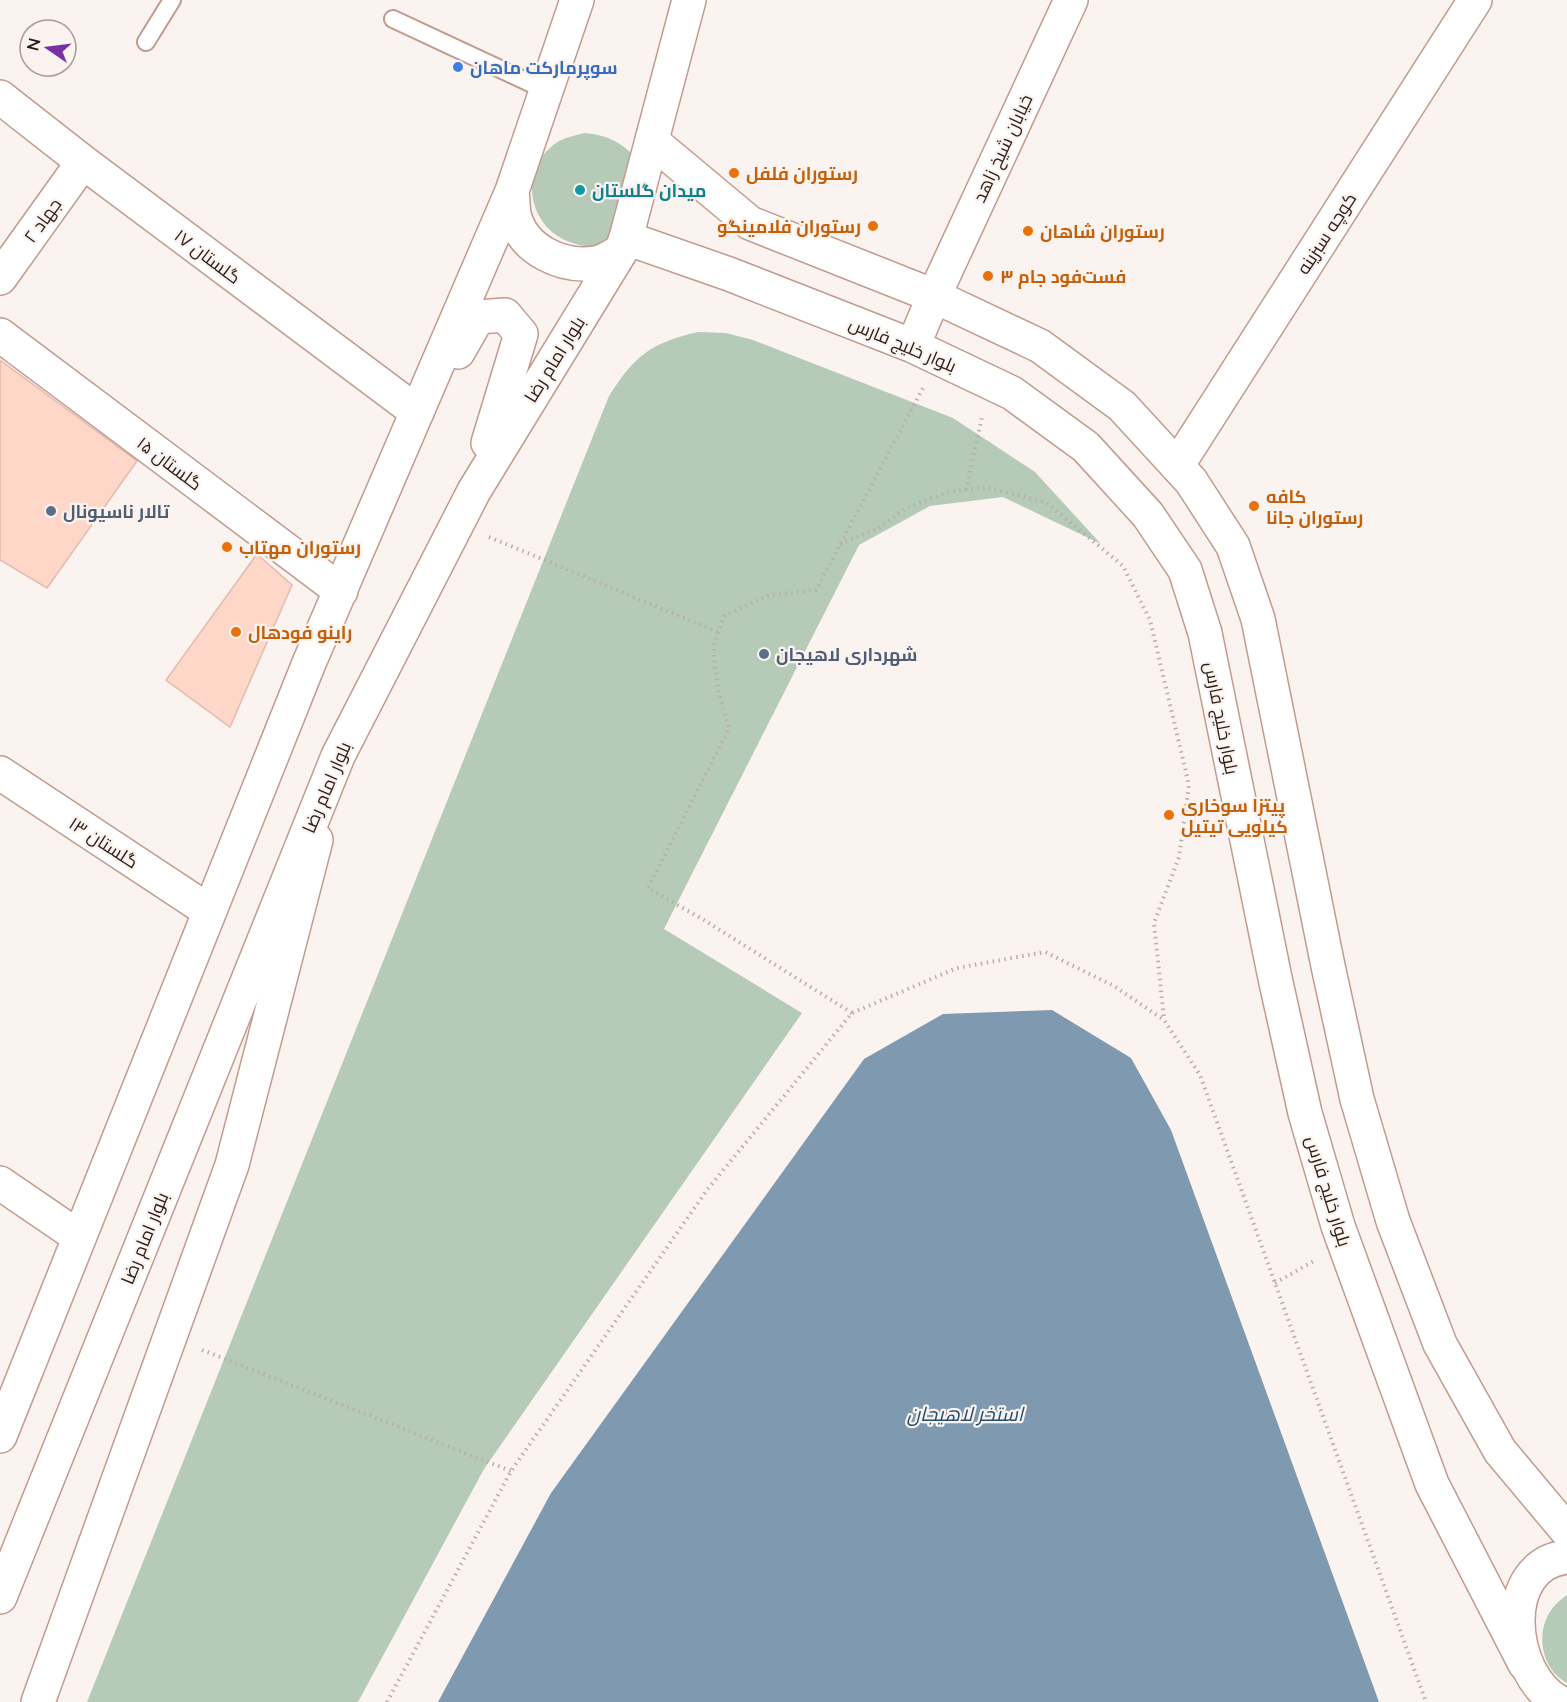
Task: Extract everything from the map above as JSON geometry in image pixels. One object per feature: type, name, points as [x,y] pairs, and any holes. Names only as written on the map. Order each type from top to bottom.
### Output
[{"type":"main road","points":[[0,1436],[300,685],[512,191],[544,90],[577,0]]},
{"type":"main road","name":"بلوار امام رضا","points":[[0,1597],[338,756],[474,491],[623,245],[653,142],[689,0]]},
{"type":"main road","name":"خیابان شیخ زاهد","points":[[926,352],[933,296],[1071,0]]},
{"type":"main road","name":"کوچه سبزینه","points":[[1177,466],[1475,0]]},
{"type":"main road","name":"گلستان ۱۷","points":[[0,97],[83,162],[417,412]]},
{"type":"main road","points":[[653,142],[750,224],[933,296],[1040,346],[1122,406],[1191,481],[1233,546],[1258,619],[1357,1100],[1393,1221],[1440,1344],[1500,1451],[1567,1531]]},
{"type":"main road","name":"جهاد ۲","points":[[0,278],[83,162]]},
{"type":"main road","points":[[512,191],[514,216],[522,232],[527,240],[547,256],[571,265],[597,263],[623,245]]},
{"type":"main road","name":"بلوار خلیج فارس","points":[[623,245],[729,274],[926,352],[1012,393],[1086,447],[1148,514],[1185,570],[1205,633],[1305,1113],[1338,1226],[1432,1484],[1525,1664],[1538,1683],[1556,1701]]},
{"type":"main road","points":[[388,477],[478,317],[505,315],[521,334],[474,491]]},
{"type":"main road","name":"گلستان ۱۵","points":[[0,335],[341,591]]},
{"type":"main road","points":[[38,1702],[232,1165],[338,756]]},
{"type":"main road","name":"گلستان ۱۳","points":[[0,773],[208,911]]},
{"type":"main road","points":[[0,1183],[79,1237]]},
{"type":"main road","points":[[1525,1664],[1519,1641],[1519,1617],[1523,1590],[1538,1568],[1567,1557]]},
{"type":"lane","points":[[146,42],[172,0]]},
{"type":"lane","points":[[393,19],[544,90]]},
{"type":"path","points":[[852,1013],[704,920],[648,888],[729,728],[718,690],[713,647],[724,616],[767,596],[816,590],[840,544],[926,352]]},
{"type":"path","points":[[966,490],[989,382]]},
{"type":"path","points":[[840,544],[879,528],[906,508],[948,492],[987,487],[1047,503],[1123,566],[1150,620],[1189,785],[1179,857],[1154,922],[1164,1020]]},
{"type":"path","points":[[456,524],[718,632]]},
{"type":"path","points":[[387,1702],[511,1471],[707,1190],[852,1013],[957,969],[1045,952],[1114,986],[1164,1020],[1200,1075],[1426,1702]]},
{"type":"path","points":[[170,1338],[511,1471]]},
{"type":"green space","points":[[585,133],[611,139],[633,155],[632,225],[608,241],[593,246],[573,243],[559,237],[547,227],[539,215],[532,187],[534,173],[540,159],[551,147],[562,139]]},
{"type":"green space","points":[[698,332],[726,333],[753,340],[953,418],[1035,472],[1101,544],[1003,497],[930,506],[859,545],[664,929],[802,1013],[484,1469],[358,1702],[87,1702],[609,396],[627,370],[646,353],[668,341]]},
{"type":"green space","points":[[1567,1595],[1567,1683],[1550,1668],[1545,1657],[1542,1635],[1549,1613]]},
{"type":"water","name":"استخر لاهیجان","points":[[1052,1010],[1131,1058],[1171,1130],[1379,1702],[438,1702],[551,1493],[864,1059],[943,1014]]},
{"type":"building","name":"تالار ناسیونال","points":[[0,360],[137,461],[47,588],[0,560]]},
{"type":"building","name":"راینو فودهال","points":[[257,554],[292,585],[230,727],[166,680]]},
{"type":"place","name":"سوپرمارکت ماهان","points":[[458,67]]},
{"type":"place","name":"رستوران فلفل","points":[[734,173]]},
{"type":"place","name":"میدان گلستان","points":[[580,190]]},
{"type":"place","name":"رستوران فلامینگو","points":[[873,226]]},
{"type":"place","name":"رستوران‌ شاهان","points":[[1028,231]]},
{"type":"place","name":"فست‌فود جام ۳","points":[[988,276]]},
{"type":"place","name":"کافه رستوران جانا","points":[[1254,506]]},
{"type":"place","name":"تالار ناسیونال","points":[[51,511]]},
{"type":"place","name":"رستوران مهتاب","points":[[227,547]]},
{"type":"place","name":"راینو فودهال","points":[[236,632]]},
{"type":"place","name":"شهرداری لاهیجان","points":[[764,654]]},
{"type":"place","name":"پیتزا سوخاری کیلویی تیتیل","points":[[1169,815]]}]
